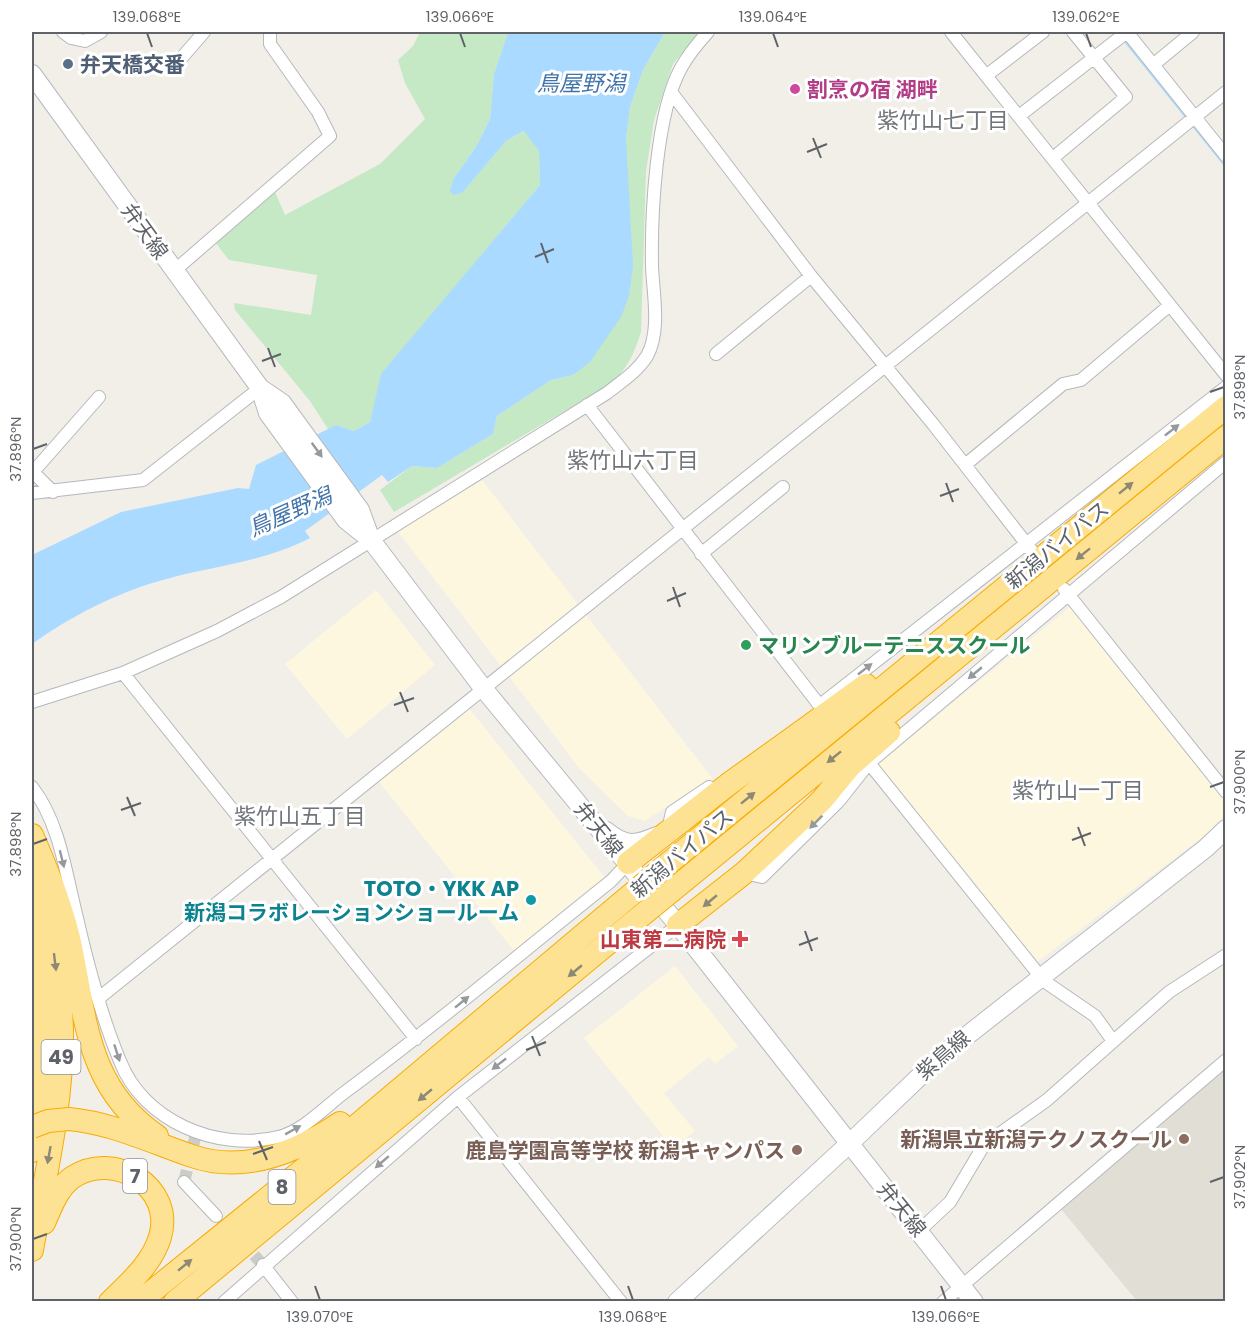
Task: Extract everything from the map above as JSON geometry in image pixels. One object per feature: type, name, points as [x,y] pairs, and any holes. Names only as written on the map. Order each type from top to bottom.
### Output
[{"type":"highway","name":"新潟バイパス","points":[[175,1302],[368,1142],[628,912],[670,862],[1226,407]]},
{"type":"highway","name":"新潟バイパス","points":[[139,1302],[422,1070],[628,912],[685,880],[1226,437]]},
{"type":"highway","points":[[627,864],[835,706],[980,608]]},
{"type":"highway","points":[[678,925],[744,873],[822,800],[850,766],[952,674],[993,627]]},
{"type":"highway","points":[[32,835],[54,884],[68,938],[86,1028],[100,1071],[126,1110],[145,1128],[177,1149]]},
{"type":"highway","name":"49","points":[[32,864],[52,938],[62,1029],[53,1130],[32,1251]]},
{"type":"highway","name":"49","points":[[32,922],[39,969],[44,1056],[32,1151]]},
{"type":"highway","points":[[32,1021],[32,996],[39,969]]},
{"type":"highway","name":"8","points":[[32,1127],[48,1121],[69,1119],[92,1121],[211,1161],[239,1162],[291,1151],[318,1138],[422,1070]]},
{"type":"highway","name":"8","points":[[198,1302],[336,1177],[368,1142]]},
{"type":"highway","name":"7","points":[[32,1251],[56,1197],[72,1178],[88,1169],[107,1166],[124,1170],[139,1178],[158,1202],[160,1236],[153,1254],[141,1271],[110,1302]]},
{"type":"street","points":[[63,32],[71,38],[85,41],[101,32]]},
{"type":"street","points":[[172,69],[204,32]]},
{"type":"street","points":[[174,272],[330,136],[318,112],[270,44],[270,32]]},
{"type":"street","points":[[32,702],[123,673],[217,631],[273,602],[587,405],[635,372],[647,355],[652,342],[654,186],[671,92],[680,68],[708,32]]},
{"type":"street","points":[[951,32],[1226,375]]},
{"type":"street","points":[[987,75],[1043,32]]},
{"type":"street","points":[[1053,158],[1126,98],[1073,32]]},
{"type":"street","points":[[1019,116],[1127,32],[1226,156]]},
{"type":"street","points":[[1153,65],[1193,32]]},
{"type":"street","name":"弁天線","points":[[32,74],[174,272],[483,688],[678,925],[849,1144],[963,1285],[974,1302]]},
{"type":"street","points":[[671,92],[811,276],[1030,548]]},
{"type":"street","points":[[99,998],[1226,92]]},
{"type":"street","points":[[716,354],[811,276]]},
{"type":"street","points":[[964,465],[1063,384],[1080,380],[1170,305]]},
{"type":"street","points":[[587,814],[617,840],[639,844],[668,832],[672,812],[820,706],[1030,548],[1226,387]]},
{"type":"street","points":[[32,493],[143,480],[261,388]]},
{"type":"street","points":[[53,492],[32,471],[99,397]]},
{"type":"street","points":[[587,405],[820,706]]},
{"type":"street","points":[[744,873],[762,877],[839,801],[869,763],[1226,462]]},
{"type":"street","points":[[701,554],[783,487]]},
{"type":"street","points":[[1059,584],[1226,792]]},
{"type":"street","points":[[123,673],[416,1039]]},
{"type":"street","points":[[869,763],[1041,977],[1095,1016],[1113,1041]]},
{"type":"street","points":[[32,787],[56,835],[99,998],[120,1062],[130,1083],[167,1118],[196,1134],[210,1136],[246,1140],[279,1137],[303,1124],[416,1039],[611,881],[627,864]]},
{"type":"street","name":"紫鳥線","points":[[677,1302],[849,1144],[927,1067],[1206,848],[1226,829]]},
{"type":"street","points":[[224,1302],[263,1265],[458,1097],[678,925]]},
{"type":"street","points":[[919,1230],[950,1202],[984,1145],[1047,1100],[1168,992],[1226,955]]},
{"type":"street","points":[[943,1302],[1226,1060]]},
{"type":"street","points":[[458,1097],[621,1302]]},
{"type":"street","points":[[184,1182],[216,1216]]},
{"type":"street","points":[[263,1265],[292,1302]]},
{"type":"street","name":"弁天線","points":[[963,1285],[980,1302]]},
{"type":"shaded area","points":[[482,480],[712,778],[645,821],[628,816],[580,769],[396,529]]},
{"type":"shaded area","points":[[376,590],[435,665],[347,739],[285,664]]},
{"type":"shaded area","points":[[1070,607],[1225,800],[1225,815],[1209,832],[1036,963],[877,765]]},
{"type":"shaded area","points":[[467,706],[606,879],[515,952],[376,778]]},
{"type":"shaded area","points":[[675,966],[738,1046],[715,1064],[709,1057],[664,1093],[695,1131],[673,1148],[584,1038]]},
{"type":"shaded area","name":"新潟県立新潟テクノスクール","points":[[1225,1069],[1225,1301],[1137,1301],[1061,1209]]},
{"type":"green space","points":[[420,32],[508,32],[494,74],[490,119],[476,147],[454,178],[463,192],[506,141],[525,131],[539,151],[540,185],[382,374],[370,422],[354,431],[336,425],[328,429],[310,401],[235,310],[234,303],[311,315],[317,275],[229,260],[215,242],[275,192],[285,215],[380,164],[425,119],[405,83],[398,60],[413,46]]},
{"type":"green space","points":[[665,32],[699,32],[673,64],[654,120],[646,171],[641,332],[630,360],[612,383],[394,512],[380,490],[412,466],[437,468],[493,434],[497,416],[551,380],[573,375],[621,317],[626,139],[630,107],[643,70]]},
{"type":"water","name":"鳥屋野潟","points":[[508,32],[665,32],[643,70],[630,107],[626,139],[633,266],[629,296],[621,317],[590,362],[573,375],[551,380],[497,416],[493,434],[437,468],[412,466],[388,482],[382,475],[305,531],[310,538],[273,553],[159,581],[126,593],[77,616],[32,644],[32,555],[121,512],[238,488],[249,489],[256,465],[336,425],[354,431],[370,422],[381,374],[540,185],[539,151],[524,131],[506,141],[463,192],[453,195],[450,191],[454,178],[476,147],[490,119],[494,74]]},
{"type":"waterway","points":[[1123,38],[1188,119]]},
{"type":"waterway","points":[[1192,124],[1226,166]]},
{"type":"tunnel","points":[[184,1182],[196,1134]]},
{"type":"tunnel","points":[[242,1242],[263,1265]]},
{"type":"place","name":"弁天橋交番","points":[[68,64]]},
{"type":"place","name":"割烹の宿 湖畔","points":[[795,89]]},
{"type":"place","name":"マリンブルーテニススクール","points":[[746,645]]},
{"type":"place","name":"TOTO・YKK AP 新潟コラボレーションショールーム","points":[[531,900]]},
{"type":"place","name":"山東第二病院","points":[[740,939]]},
{"type":"place","name":"新潟県立新潟テクノスクール","points":[[1184,1139]]},
{"type":"place","name":"鹿島学園高等学校 新潟キャンパス","points":[[797,1150]]},
{"type":"district","name":"紫竹山七丁目","points":[[943,120]]},
{"type":"district","name":"紫竹山六丁目","points":[[633,460]]},
{"type":"district","name":"紫竹山一丁目","points":[[1078,790]]},
{"type":"district","name":"紫竹山五丁目","points":[[300,816]]}]
